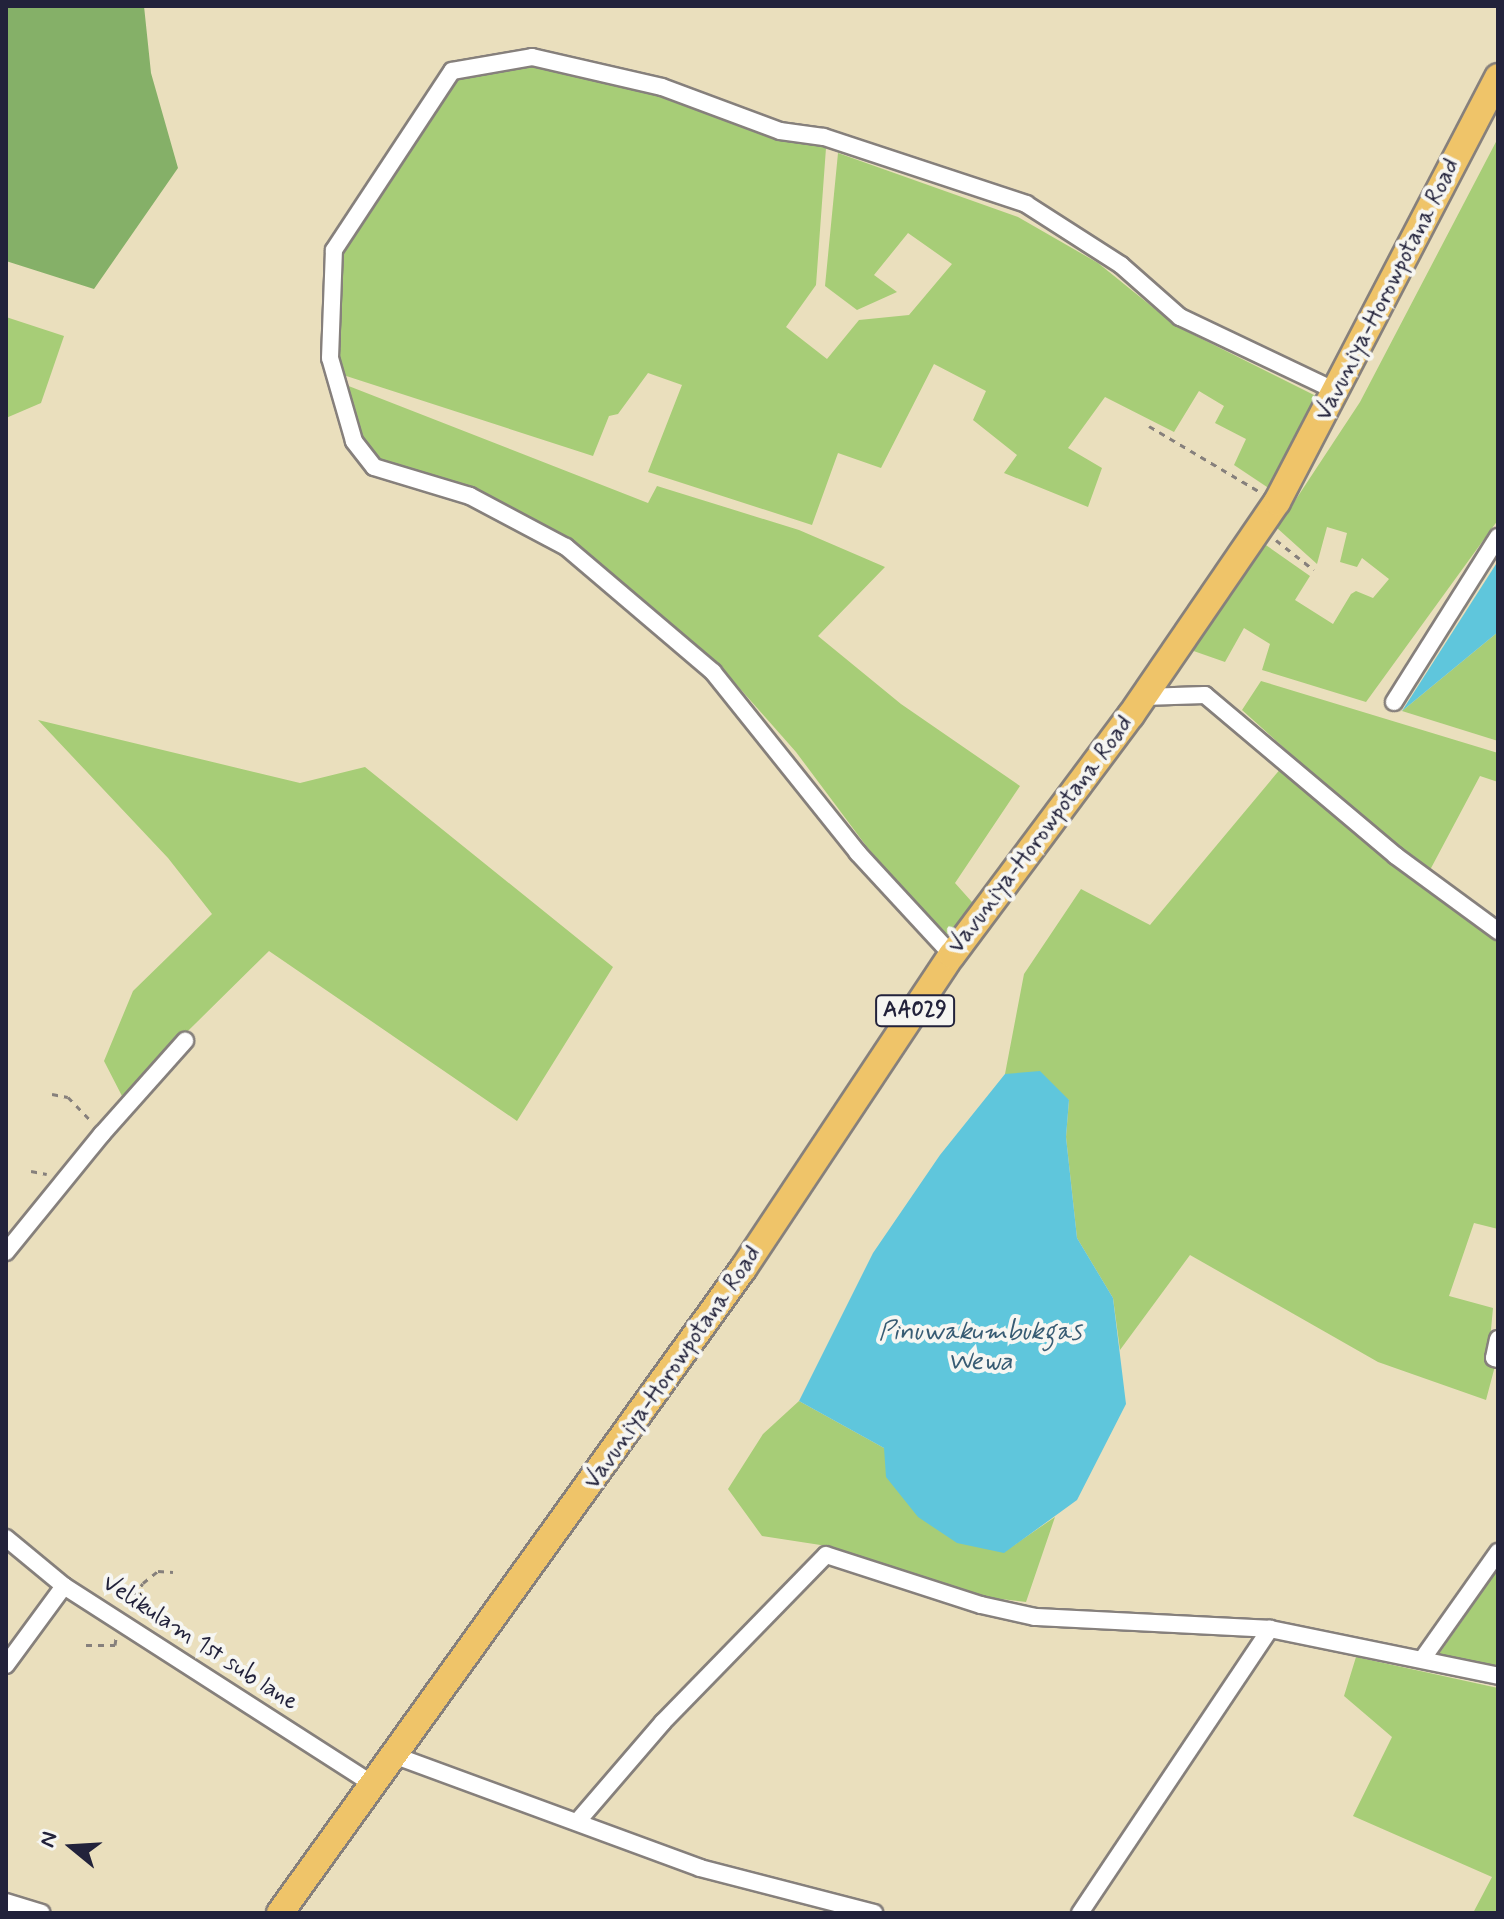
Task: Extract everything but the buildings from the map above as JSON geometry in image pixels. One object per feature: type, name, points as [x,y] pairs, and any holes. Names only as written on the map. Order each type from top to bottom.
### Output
[{"type":"highway","name":"Vavuniya-Horowpotana Road","points":[[280,1913],[372,1784],[396,1756],[763,1242],[952,955],[1143,697],[1277,502],[1498,77]]},
{"type":"street","points":[[952,955],[858,853],[713,672],[566,547],[470,496],[374,467],[354,441],[330,358],[334,250],[452,71],[532,57],[604,73],[662,87],[780,131],[824,137],[1026,204],[1121,265],[1180,317],[1336,391]]},
{"type":"street","points":[[1394,702],[1498,537]]},
{"type":"street","points":[[1143,697],[1205,695],[1396,856],[1498,931]]},
{"type":"street","points":[[6,1252],[102,1134],[185,1041]]},
{"type":"street","points":[[1498,1339],[1494,1358],[1498,1359]]},
{"type":"street","name":"Velikulam 1st sub lane","points":[[6,1538],[64,1586],[372,1784]]},
{"type":"street","points":[[1423,1658],[1498,1552]]},
{"type":"street","points":[[577,1822],[663,1722],[826,1555],[981,1605],[1035,1617],[1270,1629],[1423,1658],[1498,1676]]},
{"type":"street","points":[[6,1665],[64,1586]]},
{"type":"street","points":[[1080,1913],[1270,1629]]},
{"type":"street","points":[[396,1756],[700,1868],[874,1913]]},
{"type":"street","points":[[6,1902],[41,1913]]},
{"type":"path","points":[[1149,426],[1277,502]]},
{"type":"path","points":[[1260,526],[1314,570]]},
{"type":"path","points":[[52,1094],[68,1097],[102,1134]]},
{"type":"path","points":[[86,1645],[115,1645],[118,1619],[143,1583],[158,1571],[173,1572]]},
{"type":"green space","points":[[6,6],[144,6],[151,73],[178,168],[94,289],[6,261]]},
{"type":"green space","points":[[532,63],[663,96],[776,136],[826,148],[816,285],[786,327],[827,359],[859,320],[909,315],[952,264],[908,233],[874,275],[897,292],[857,310],[825,286],[838,153],[1018,217],[1098,263],[1176,326],[1322,399],[1270,489],[1234,465],[1246,439],[1215,423],[1224,406],[1199,391],[1174,432],[1105,397],[1068,448],[1102,468],[1088,507],[1004,473],[1017,455],[973,420],[986,391],[934,364],[881,468],[838,453],[812,525],[648,472],[682,385],[648,373],[618,414],[609,416],[593,456],[337,373],[338,251],[410,139],[457,79]]},
{"type":"green space","points":[[1498,138],[1498,520],[1366,702],[1262,670],[1270,644],[1244,628],[1225,662],[1185,648],[1263,543],[1310,576],[1295,600],[1333,624],[1351,594],[1356,591],[1373,598],[1389,579],[1362,558],[1357,567],[1340,562],[1347,533],[1327,527],[1317,564],[1277,528],[1360,402]]},
{"type":"green space","points":[[6,317],[64,336],[41,403],[6,418]]},
{"type":"green space","points":[[346,385],[648,503],[657,486],[799,530],[885,567],[818,636],[901,704],[1020,786],[955,883],[980,911],[951,946],[867,847],[796,752],[719,665],[570,541],[474,488],[375,459],[358,429]]},
{"type":"green space","points":[[1498,632],[1498,741],[1402,711]]},
{"type":"green space","points":[[1261,681],[1498,753],[1498,782],[1480,776],[1430,870],[1498,920],[1498,1229],[1474,1223],[1449,1296],[1493,1308],[1488,1362],[1495,1366],[1486,1400],[1378,1362],[1190,1255],[1120,1350],[1113,1298],[1077,1238],[1066,1137],[1069,1100],[1005,1074],[1024,974],[1081,889],[1150,925],[1292,755],[1242,710]]},
{"type":"green space","points":[[38,720],[300,783],[365,767],[613,967],[517,1121],[269,951],[122,1096],[104,1061],[133,991],[212,914],[168,858]]},
{"type":"green space","points":[[799,1401],[884,1448],[1004,1552],[1055,1517],[1026,1602],[984,1597],[827,1546],[762,1536],[728,1489],[763,1434]]},
{"type":"green space","points":[[1498,1569],[1498,1667],[1439,1654]]},
{"type":"green space","points":[[1356,1657],[1498,1688],[1498,1913],[1473,1913],[1492,1877],[1353,1816],[1392,1737],[1344,1696]]},
{"type":"water","points":[[1498,561],[1498,632],[1402,711]]},
{"type":"water","name":"Pinuwakumbukgas Wewa","points":[[1040,1071],[1069,1100],[1066,1137],[1077,1238],[1113,1298],[1126,1404],[1077,1500],[1004,1553],[957,1543],[918,1517],[886,1477],[884,1448],[799,1401],[873,1253],[940,1155],[1005,1074]]}]
